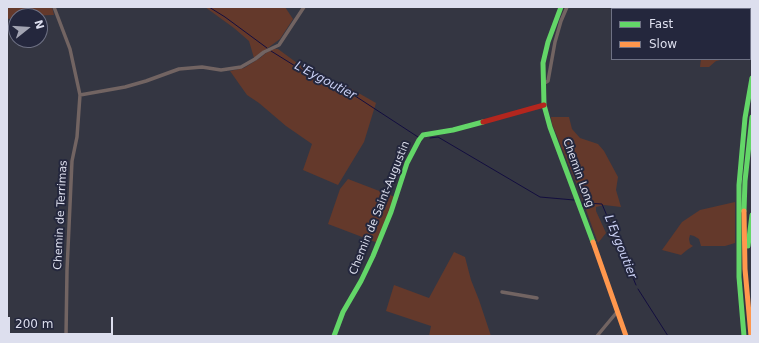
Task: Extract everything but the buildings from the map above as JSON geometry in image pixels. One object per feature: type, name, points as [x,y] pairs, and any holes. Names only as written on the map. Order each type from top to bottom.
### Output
[{"type":"main road","name":"Chemin Long","points":[[561,7],[546,52],[543,74],[544,105],[550,127],[626,336]]},
{"type":"main road","points":[[744,336],[739,276],[739,185],[745,118],[752,78]]},
{"type":"main road","name":"Chemin de Saint-Augustin","points":[[334,336],[343,312],[373,257],[392,212],[408,163],[423,135],[453,130],[544,105]]},
{"type":"main road","points":[[751,336],[744,231],[746,174],[752,117]]},
{"type":"main road","points":[[748,302],[748,249],[752,215]]},
{"type":"street","name":"Chemin de Terrimas","points":[[54,7],[70,48],[80,95],[77,136],[72,161],[67,270],[66,336]]},
{"type":"street","points":[[80,95],[125,87],[179,69],[202,67],[221,70],[241,67],[255,60],[264,52],[279,45],[304,7]]},
{"type":"street","points":[[543,84],[548,80],[555,42],[567,7]]},
{"type":"street","points":[[502,292],[537,298]]},
{"type":"street","points":[[597,336],[617,312]]},
{"type":"shaded area","points":[[7,7],[52,7],[54,15],[48,15],[48,8],[8,8],[7,19]]},
{"type":"shaded area","points":[[205,7],[285,7],[293,19],[280,39],[254,58],[249,41]]},
{"type":"shaded area","points":[[274,49],[278,49],[312,74],[348,87],[376,103],[364,142],[338,185],[303,170],[312,144],[286,126],[259,103],[247,95],[230,71],[244,68]]},
{"type":"shaded area","points":[[701,60],[720,60],[716,61],[709,67],[700,67]]},
{"type":"shaded area","points":[[551,117],[569,117],[572,129],[580,138],[598,144],[604,151],[618,177],[616,190],[621,207],[604,205],[596,207],[596,211],[606,233],[598,243],[577,185],[552,124]]},
{"type":"shaded area","points":[[348,179],[395,197],[378,243],[328,224],[340,189]]},
{"type":"shaded area","points":[[735,202],[735,243],[725,246],[701,246],[699,239],[690,235],[690,244],[693,246],[681,255],[662,250],[682,222],[700,210]]},
{"type":"shaded area","points":[[454,252],[465,257],[471,280],[491,336],[429,336],[431,326],[386,311],[394,285],[429,298]]},
{"type":"waterway","name":"L'Eygoutier","points":[[209,7],[267,48]]},
{"type":"waterway","name":"L'Eygoutier","points":[[271,51],[308,74],[346,90],[418,137]]},
{"type":"waterway","name":"L'Eygoutier","points":[[430,138],[438,137],[540,197],[574,200]]},
{"type":"waterway","name":"L'Eygoutier","points":[[584,203],[602,204],[636,285]]},
{"type":"waterway","name":"L'Eygoutier","points":[[638,289],[668,336]]},
{"type":"traffic: fast","points":[[561,7],[548,42],[543,63],[544,105],[550,127],[593,242]]},
{"type":"traffic: fast","points":[[744,336],[739,277],[739,185],[745,118],[752,78]]},
{"type":"traffic: fast","points":[[744,211],[745,181],[752,117]]},
{"type":"traffic: fast","points":[[334,336],[343,312],[361,281],[373,256],[391,212],[407,163],[419,140],[423,135],[453,130],[483,122]]},
{"type":"traffic: fast","points":[[748,246],[752,215]]},
{"type":"traffic: slow","points":[[744,211],[745,269],[751,336]]},
{"type":"traffic: slow","points":[[593,242],[626,336]]},
{"type":"traffic: jam","points":[[483,122],[544,105]]}]
